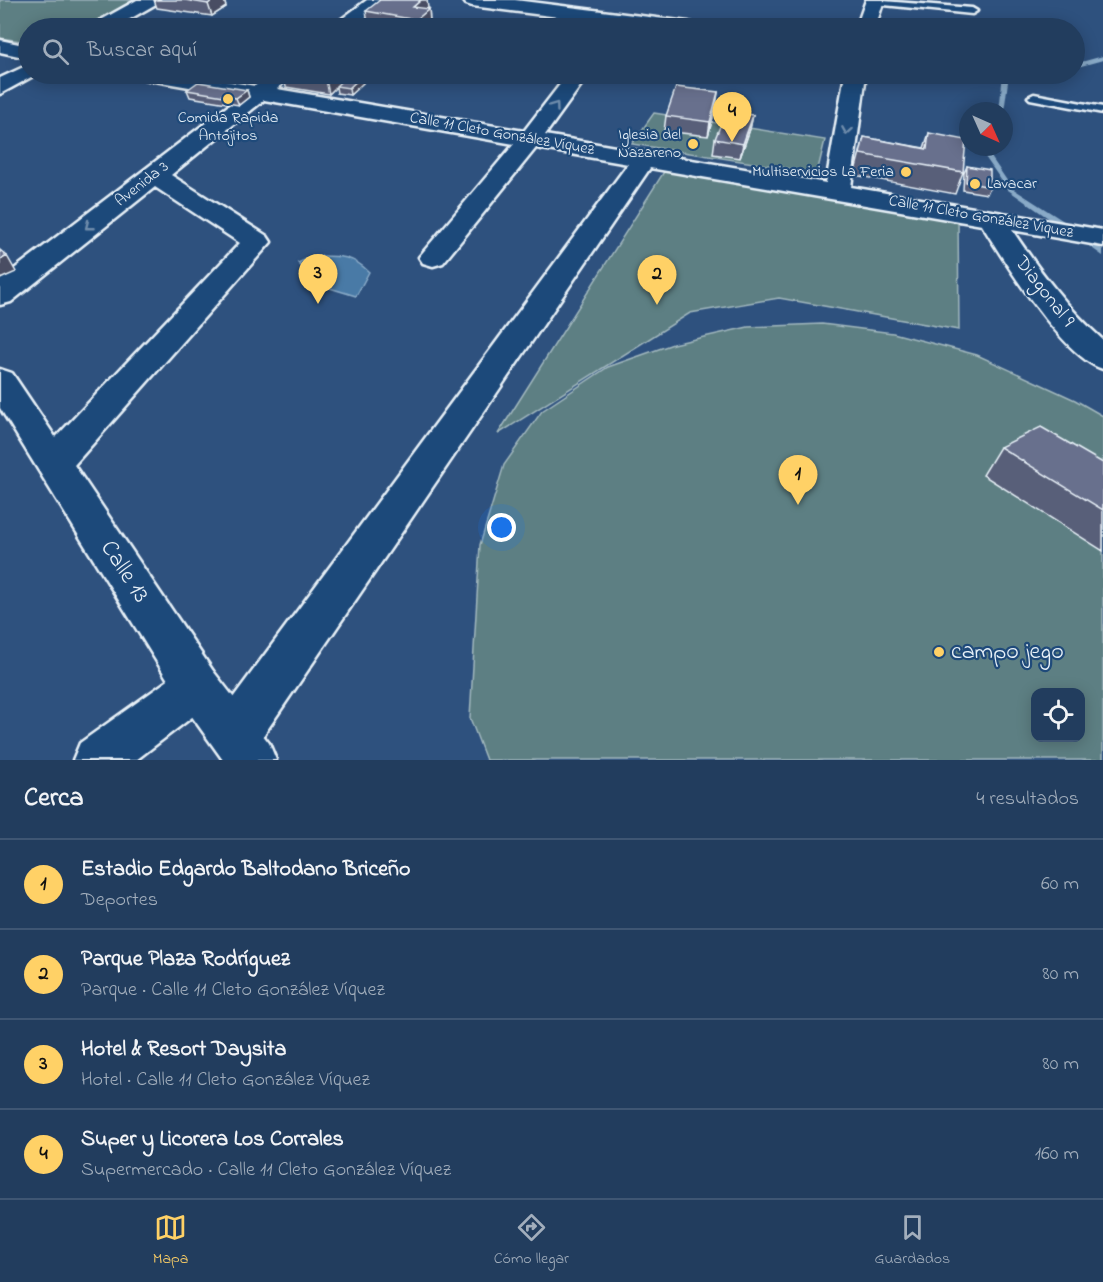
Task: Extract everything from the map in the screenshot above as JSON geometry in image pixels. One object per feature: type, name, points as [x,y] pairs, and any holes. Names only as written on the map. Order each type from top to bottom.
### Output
[{"type":"street","points":[[118,18],[150,0]]},
{"type":"street","points":[[355,18],[379,0]]},
{"type":"street","points":[[472,0],[579,18]]},
{"type":"street","points":[[620,18],[633,0]]},
{"type":"street","points":[[869,18],[874,0]]},
{"type":"street","points":[[0,46],[18,50]]},
{"type":"street","points":[[0,87],[18,76]]},
{"type":"street","name":"Calle 11 Cleto González Víquez","points":[[207,84],[1097,237]]},
{"type":"street","name":"Avenida 3","points":[[0,295],[271,84]]},
{"type":"street","points":[[433,257],[531,138],[572,84]]},
{"type":"street","points":[[837,192],[854,84]]},
{"type":"street","points":[[243,748],[644,159]]},
{"type":"street","points":[[54,464],[257,243],[154,175]]},
{"type":"street","name":"Diagonal 9","points":[[992,220],[1030,279],[1077,334],[1103,358]]},
{"type":"street","name":"Calle 13","points":[[0,381],[196,686],[243,748]]},
{"type":"street","points":[[97,760],[196,686]]},
{"type":"lane","points":[[874,0],[972,11]]},
{"type":"lane","points":[[1034,98],[1103,110]]},
{"type":"green space","points":[[0,0],[138,0],[107,18],[18,18],[18,41],[0,38]]},
{"type":"green space","points":[[654,113],[825,140],[817,173],[632,144]]},
{"type":"green space","points":[[667,167],[958,217],[959,330],[779,298],[690,313],[498,434]]},
{"type":"green space","points":[[822,324],[893,333],[977,355],[1075,400],[1103,416],[1103,760],[486,760],[470,718],[480,545],[504,465],[542,411],[608,367],[673,344],[748,327]]},
{"type":"water","points":[[313,256],[337,256],[350,259],[369,272],[356,296],[320,285],[298,263]]},
{"type":"building","points":[[185,0],[213,0],[208,4]]},
{"type":"building","points":[[380,0],[421,0],[413,7],[429,9],[418,18],[366,11]]},
{"type":"building","points":[[195,84],[210,84],[247,90],[236,98],[187,90]]},
{"type":"building","points":[[338,84],[353,84],[349,88],[336,86]]},
{"type":"building","points":[[676,87],[718,92],[710,122],[666,116]]},
{"type":"building","points":[[726,111],[753,115],[743,144],[715,139]]},
{"type":"building","points":[[929,133],[959,139],[959,156],[964,156],[963,172],[860,154],[864,137],[927,149]]},
{"type":"building","points":[[967,166],[990,170],[990,187],[966,182]]},
{"type":"building","points":[[0,250],[7,256],[0,260]]},
{"type":"building","points":[[1041,427],[1103,463],[1103,510],[1000,447]]},
{"type":"waterway","points":[[1085,63],[1103,58]]},
{"type":"waterway","points":[[1003,102],[1005,84]]},
{"type":"waterway","points":[[987,156],[1010,189],[1070,229]]},
{"type":"waterway","points":[[1082,237],[1103,254]]},
{"type":"place","name":"Comida Rapida Antojitos","points":[[228,99]]},
{"type":"place","name":"Super y Licorera Los Corrales","points":[[732,142]]},
{"type":"place","name":"Iglesia del Nazareno","points":[[693,144]]},
{"type":"place","name":"Multiservicios La Feria","points":[[906,172]]},
{"type":"place","name":"Lavacar","points":[[975,184]]},
{"type":"place","name":"Hotel & Resort Daysita","points":[[318,304]]},
{"type":"place","name":"Parque Plaza Rodríguez","points":[[657,305]]},
{"type":"place","name":"Estadio Edgardo Baltodano Briceño","points":[[798,505]]},
{"type":"place","name":"campo jego","points":[[939,652]]}]
